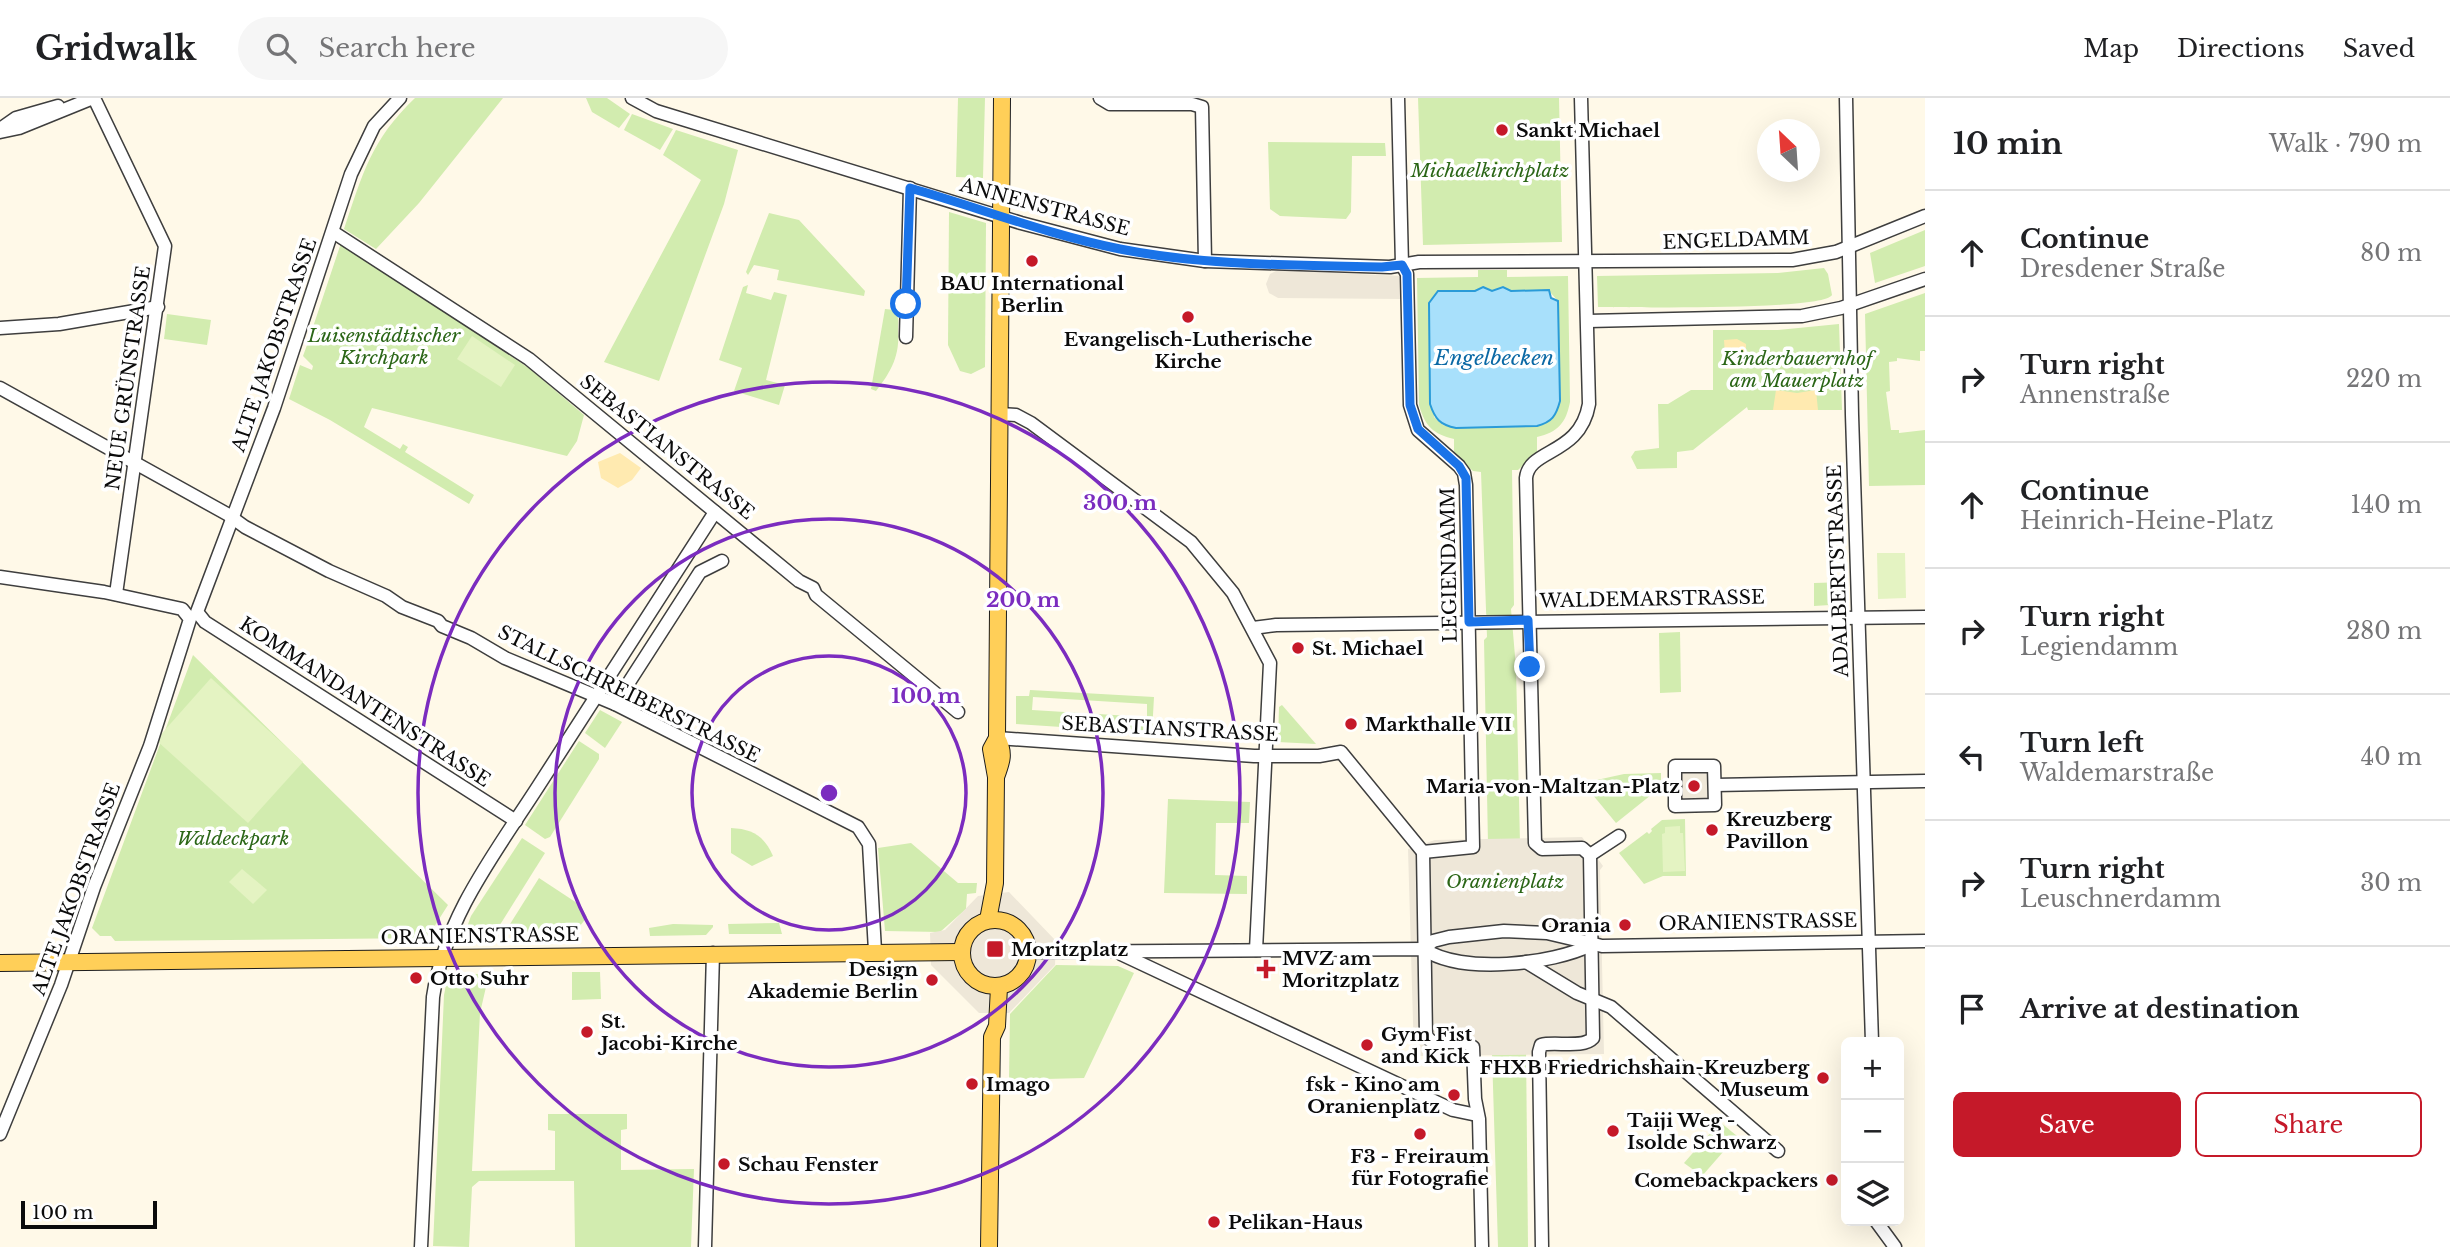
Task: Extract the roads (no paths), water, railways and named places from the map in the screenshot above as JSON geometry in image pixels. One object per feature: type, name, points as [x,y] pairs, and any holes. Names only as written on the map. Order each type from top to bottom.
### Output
[{"type":"main road","points":[[996,919],[996,776],[1003,749],[997,738],[1002,98]]},
{"type":"main road","points":[[992,987],[966,971],[960,951],[970,934],[996,919]]},
{"type":"main road","points":[[992,987],[1021,970],[1030,952],[1024,937],[996,919]]},
{"type":"main road","name":"ORANIENSTRASSE","points":[[0,963],[960,951]]},
{"type":"main road","points":[[989,1247],[992,1037],[997,1026],[992,987]]},
{"type":"street","points":[[0,131],[94,98]]},
{"type":"street","name":"NEUE GRÜNSTRASSE","points":[[94,98],[165,246],[116,594]]},
{"type":"street","name":"ALTE JAKOBSTRASSE","points":[[1,1131],[70,962],[94,887],[153,738],[189,623],[235,520],[360,153],[377,121],[400,98]]},
{"type":"street","name":"ANNENSTRASSE","points":[[632,98],[656,111],[1002,217],[1120,249],[1205,261],[1382,267],[1402,265]]},
{"type":"street","points":[[1100,98],[1110,104],[1192,104],[1202,107],[1205,261]]},
{"type":"street","points":[[1398,98],[1402,265],[1419,262],[1583,262]]},
{"type":"street","points":[[1542,1247],[1541,1045],[1592,1041],[1590,855],[1582,848],[1542,849],[1535,844],[1528,620],[1527,472],[1537,459],[1562,447],[1573,438],[1585,419],[1589,398],[1588,321],[1584,314],[1581,98]]},
{"type":"street","name":"ADALBERTSTRASSE","points":[[1846,98],[1848,248],[1872,1037]]},
{"type":"street","points":[[906,337],[910,188]]},
{"type":"street","name":"ENGELDAMM","points":[[1583,262],[1792,260],[1848,248],[1925,216]]},
{"type":"street","name":"SEBASTIANSTRASSE","points":[[333,232],[529,359],[799,581],[806,583],[816,595],[958,712]]},
{"type":"street","name":"LEGIENDAMM","points":[[1402,265],[1407,274],[1410,405],[1413,422],[1459,466],[1466,478],[1473,847],[1423,852]]},
{"type":"street","points":[[1588,321],[1790,317],[1850,306],[1925,279]]},
{"type":"street","points":[[0,328],[58,324],[158,307]]},
{"type":"street","name":"STALLSCHREIBERSTRASSE","points":[[0,388],[316,565],[438,621],[442,626],[471,638],[505,658],[615,704],[862,830],[869,844],[875,951]]},
{"type":"street","points":[[1000,414],[1016,415],[1031,423],[1182,533],[1233,593],[1270,663],[1261,806],[1264,824],[1262,871],[1258,891],[1256,950]]},
{"type":"street","points":[[420,1247],[432,997],[440,957],[454,920],[715,512]]},
{"type":"street","points":[[615,704],[700,572],[722,561]]},
{"type":"street","name":"KOMMANDANTENSTRASSE","points":[[0,578],[116,594],[193,613],[516,821]]},
{"type":"street","name":"WALDEMARSTRASSE","points":[[1253,628],[1276,625],[1528,620],[1925,617]]},
{"type":"street","name":"SEBASTIANSTRASSE","points":[[997,738],[1265,755],[1319,756],[1341,752],[1423,852]]},
{"type":"street","points":[[1675,766],[1714,766],[1715,785],[1715,805],[1675,806],[1675,766]]},
{"type":"street","points":[[1715,785],[1925,781]]},
{"type":"street","points":[[1590,855],[1619,836]]},
{"type":"street","points":[[1423,852],[1427,1040],[1465,1042],[1473,1047],[1482,1247]]},
{"type":"street","name":"ORANIENSTRASSE","points":[[1424,949],[1433,941],[1449,937],[1504,931],[1547,933],[1591,945],[1925,941]]},
{"type":"street","name":"ORANIENSTRASSE","points":[[1030,952],[1424,949],[1434,956],[1457,960],[1525,962],[1573,954],[1591,945]]},
{"type":"street","points":[[1167,976],[1171,951]]},
{"type":"street","points":[[1117,952],[1462,1114],[1477,1115]]},
{"type":"street","points":[[705,1247],[713,953]]},
{"type":"street","points":[[1525,962],[1591,999],[1611,1007],[1778,1151]]},
{"type":"street","points":[[1880,1226],[1895,1247]]},
{"type":"water","name":"Engelbecken","points":[[1483,287],[1492,291],[1503,287],[1511,291],[1549,290],[1551,298],[1558,301],[1560,401],[1555,414],[1546,423],[1537,426],[1456,428],[1442,423],[1434,414],[1430,404],[1429,303],[1438,291],[1475,291]]},
{"type":"place","name":"Sankt Michael","points":[[1502,130]]},
{"type":"place","name":"BAU International Berlin","points":[[1032,261]]},
{"type":"place","name":"Evangelisch-Lutherische Kirche","points":[[1188,317]]},
{"type":"place","name":"St. Michael","points":[[1298,648]]},
{"type":"place","name":"Markthalle VII","points":[[1351,724]]},
{"type":"place","name":"Maria-von-Maltzan-Platz","points":[[1694,786]]},
{"type":"place","name":"Kreuzberg Pavillon","points":[[1712,830]]},
{"type":"place","name":"Orania","points":[[1625,925]]},
{"type":"place","name":"Moritzplatz","points":[[995,949]]},
{"type":"place","name":"MVZ am Moritzplatz","points":[[1266,969]]},
{"type":"place","name":"Otto Suhr","points":[[416,978]]},
{"type":"place","name":"Design Akademie Berlin","points":[[932,980]]},
{"type":"place","name":"St. Jacobi-Kirche","points":[[587,1032]]},
{"type":"place","name":"Gym Fist and Kick","points":[[1367,1045]]},
{"type":"place","name":"FHXB Friedrichshain-Kreuzberg Museum","points":[[1823,1078]]},
{"type":"place","name":"Imago","points":[[972,1084]]},
{"type":"place","name":"fsk - Kino am Oranienplatz","points":[[1454,1095]]},
{"type":"place","name":"Taiji Weg - Isolde Schwarz","points":[[1613,1131]]},
{"type":"place","name":"F3 - Freiraum für Fotografie","points":[[1420,1134]]},
{"type":"place","name":"Schau Fenster","points":[[724,1164]]},
{"type":"place","name":"Comebackpackers","points":[[1832,1180]]},
{"type":"place","name":"Pelikan-Haus","points":[[1214,1222]]},
{"type":"park label","name":"Michaelkirchplatz","points":[[1490,170]]},
{"type":"park label","name":"Luisenstädtischer Kirchpark","points":[[384,346]]},
{"type":"park label","name":"Kinderbauernhof am Mauerplatz","points":[[1797,369]]},
{"type":"park label","name":"Waldeckpark","points":[[233,838]]},
{"type":"park label","name":"Oranienplatz","points":[[1505,881]]}]
